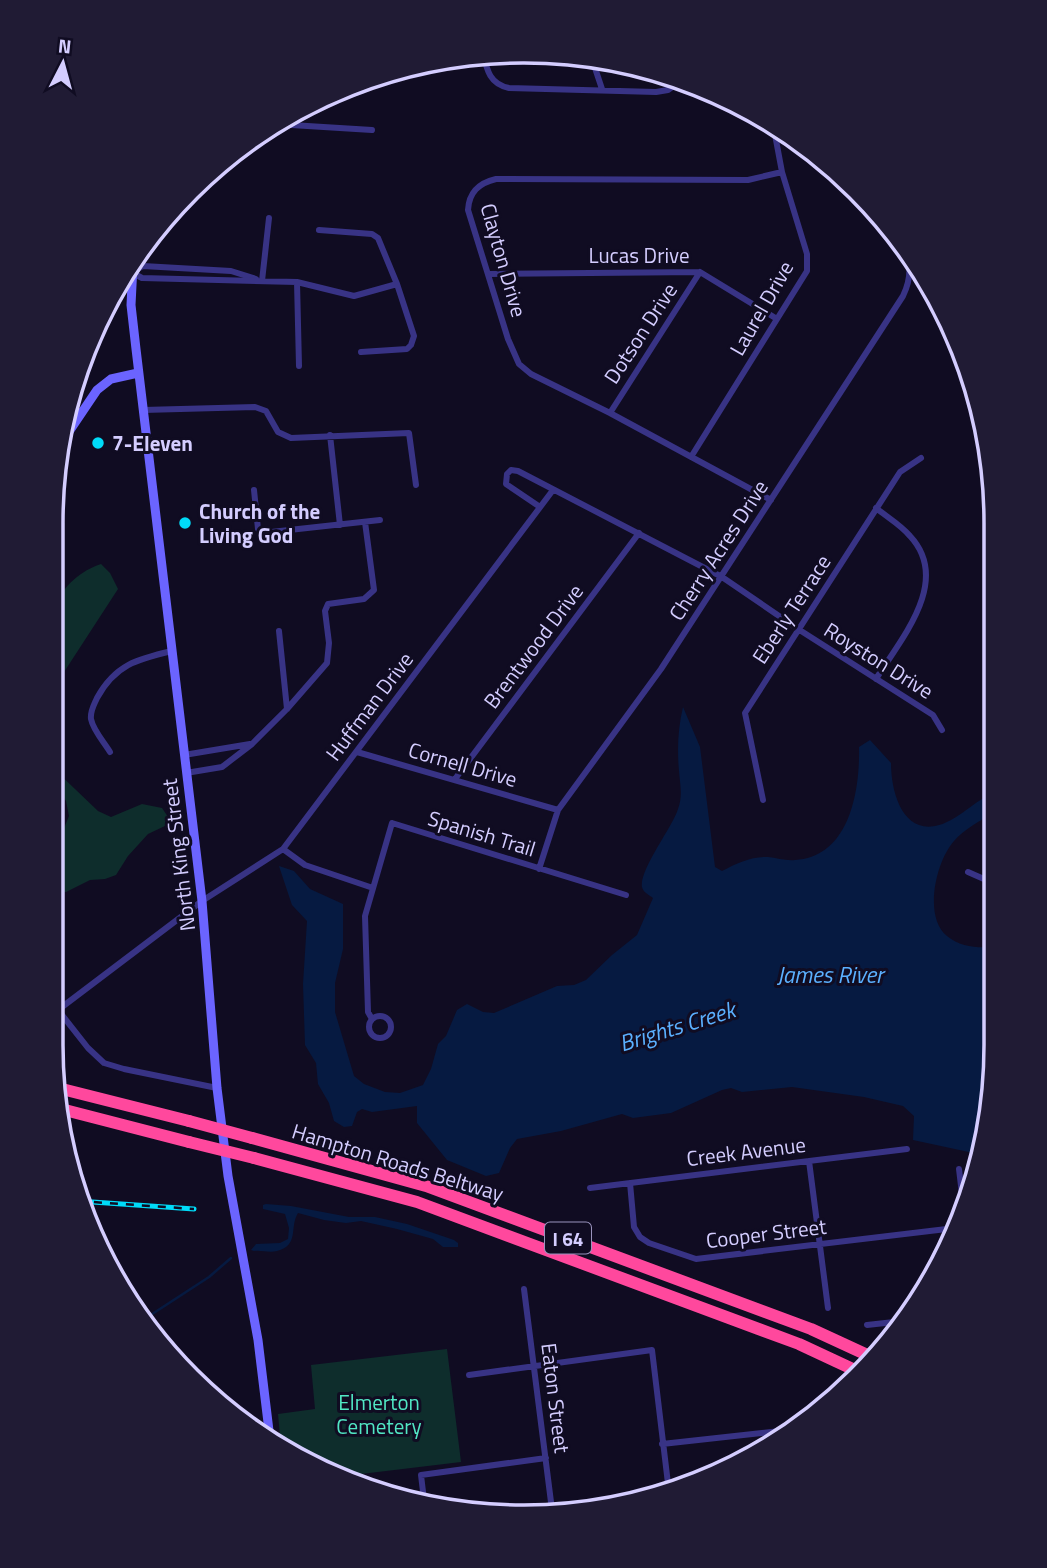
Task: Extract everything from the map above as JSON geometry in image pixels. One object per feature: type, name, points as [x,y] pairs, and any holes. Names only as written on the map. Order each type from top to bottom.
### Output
[{"type":"highway","name":"Hampton Roads Beltway","points":[[65,1089],[426,1186],[811,1329],[865,1354]]},
{"type":"highway","name":"Hampton Roads Beltway","points":[[68,1111],[417,1202],[799,1344],[850,1369]]},
{"type":"main road","name":"North King Street","points":[[132,283],[131,305],[138,373],[202,901],[217,1088],[228,1176],[256,1328],[269,1427]]},
{"type":"main road","points":[[76,417],[104,384],[118,377],[138,373]]},
{"type":"street","points":[[487,65],[492,81],[500,86],[656,92],[672,87]]},
{"type":"street","points":[[595,69],[602,89]]},
{"type":"street","points":[[293,125],[372,130]]},
{"type":"street","name":"Laurel Drive","points":[[691,457],[803,279],[808,262],[806,246],[782,172],[777,139]]},
{"type":"street","name":"Clayton Drive","points":[[771,500],[610,413],[531,374],[519,365],[508,340],[468,210],[468,200],[474,190],[484,182],[496,179],[748,180],[782,172]]},
{"type":"street","points":[[262,281],[269,218]]},
{"type":"street","points":[[319,230],[372,233],[378,238],[397,284],[414,336],[411,345],[407,349],[361,352]]},
{"type":"street","points":[[143,265],[231,271],[262,281]]},
{"type":"street","name":"Lucas Drive","points":[[489,274],[700,272],[777,319]]},
{"type":"street","name":"Dotson Drive","points":[[610,413],[700,272]]},
{"type":"street","points":[[137,274],[142,278],[297,282],[354,296],[397,284]]},
{"type":"street","name":"Cherry Acres Drive","points":[[540,869],[558,810],[661,670],[903,296],[910,274]]},
{"type":"street","points":[[297,282],[299,366]]},
{"type":"street","points":[[143,410],[255,407],[267,411],[278,432],[291,438],[408,433],[415,485]]},
{"type":"street","points":[[330,435],[341,525]]},
{"type":"street","name":"Eberly Terrace","points":[[763,800],[745,713],[900,472],[921,458]]},
{"type":"street","points":[[540,507],[506,484],[507,474],[511,470],[518,471],[722,577]]},
{"type":"street","points":[[254,490],[258,529],[262,533],[380,520]]},
{"type":"street","name":"Huffman Drive","points":[[63,1006],[202,901],[283,849],[553,490]]},
{"type":"street","points":[[876,508],[911,536],[925,560],[926,573],[925,592],[918,611],[876,678]]},
{"type":"street","points":[[186,773],[222,767],[252,744],[327,663],[329,643],[325,611],[328,604],[364,599],[373,590],[365,522]]},
{"type":"street","name":"Brentwood Drive","points":[[455,779],[639,533]]},
{"type":"street","name":"Royston Drive","points":[[722,577],[933,715],[942,730]]},
{"type":"street","points":[[279,631],[287,709]]},
{"type":"street","points":[[110,752],[91,718],[92,708],[102,689],[114,674],[127,664],[172,651]]},
{"type":"street","points":[[184,755],[252,744]]},
{"type":"street","name":"Cornell Drive","points":[[357,752],[558,810]]},
{"type":"street","name":"Spanish Trail","points":[[372,1019],[368,1012],[365,916],[392,823],[626,895]]},
{"type":"street","points":[[283,849],[305,865],[373,888]]},
{"type":"street","points":[[968,872],[984,879]]},
{"type":"street","points":[[63,1016],[88,1048],[104,1063],[217,1088]]},
{"type":"street","name":"Creek Avenue","points":[[590,1188],[907,1149]]},
{"type":"street","points":[[809,1161],[828,1308]]},
{"type":"street","points":[[959,1169],[961,1188]]},
{"type":"street","name":"Cooper Street","points":[[630,1183],[634,1227],[639,1237],[696,1259],[945,1229]]},
{"type":"street","name":"Eaton Street","points":[[524,1289],[551,1504]]},
{"type":"street","points":[[867,1325],[891,1322]]},
{"type":"street","points":[[469,1375],[652,1350],[668,1482]]},
{"type":"street","points":[[662,1444],[771,1432]]},
{"type":"street","points":[[423,1493],[421,1475],[546,1458]]},
{"type":"green space","points":[[101,564],[110,573],[118,589],[63,674],[63,591],[87,570]]},
{"type":"green space","points":[[63,778],[98,811],[111,817],[142,804],[162,808],[168,817],[167,825],[148,834],[128,856],[116,875],[90,880],[63,892],[63,831],[69,816],[63,797]]},
{"type":"green space","name":"Elmerton Cemetery","points":[[447,1349],[461,1462],[358,1474],[320,1458],[280,1435],[278,1414],[315,1409],[311,1365]]},
{"type":"water","name":"James River","points":[[683,707],[700,747],[715,867],[722,871],[762,857],[795,860],[814,856],[828,847],[840,834],[848,818],[857,782],[859,747],[870,740],[891,763],[898,803],[904,814],[913,822],[923,826],[936,826],[951,820],[984,798],[984,819],[954,841],[942,862],[934,903],[935,916],[947,936],[968,946],[984,947],[983,1075],[971,1152],[913,1140],[914,1116],[903,1106],[864,1097],[792,1087],[742,1092],[731,1088],[671,1113],[633,1118],[622,1114],[561,1131],[517,1139],[499,1173],[486,1176],[447,1160],[417,1123],[417,1106],[372,1112],[362,1109],[357,1112],[352,1126],[344,1127],[334,1121],[329,1103],[318,1084],[316,1063],[305,1045],[303,984],[307,921],[292,905],[279,866],[294,871],[310,889],[343,904],[343,949],[335,983],[335,1012],[354,1076],[364,1084],[385,1092],[400,1093],[423,1085],[438,1044],[446,1036],[457,1010],[467,1004],[483,1012],[494,1013],[557,986],[574,985],[586,980],[637,935],[653,898],[643,889],[642,880],[680,804],[680,723]]},
{"type":"water","points":[[266,1204],[349,1217],[375,1217],[407,1224],[454,1240],[458,1247],[443,1247],[433,1239],[361,1221],[346,1223],[298,1213],[289,1244],[277,1251],[254,1251],[251,1250],[256,1244],[280,1243],[288,1239],[289,1228],[285,1214],[263,1209]]},
{"type":"waterway","points":[[151,1315],[209,1277],[231,1258]]},
{"type":"railway","points":[[90,1202],[194,1209]]},
{"type":"place","name":"7-Eleven","points":[[98,443]]},
{"type":"place","name":"Church of the Living God","points":[[185,523]]},
{"type":"water label","name":"Brights Creek","points":[[677,1026]]}]
